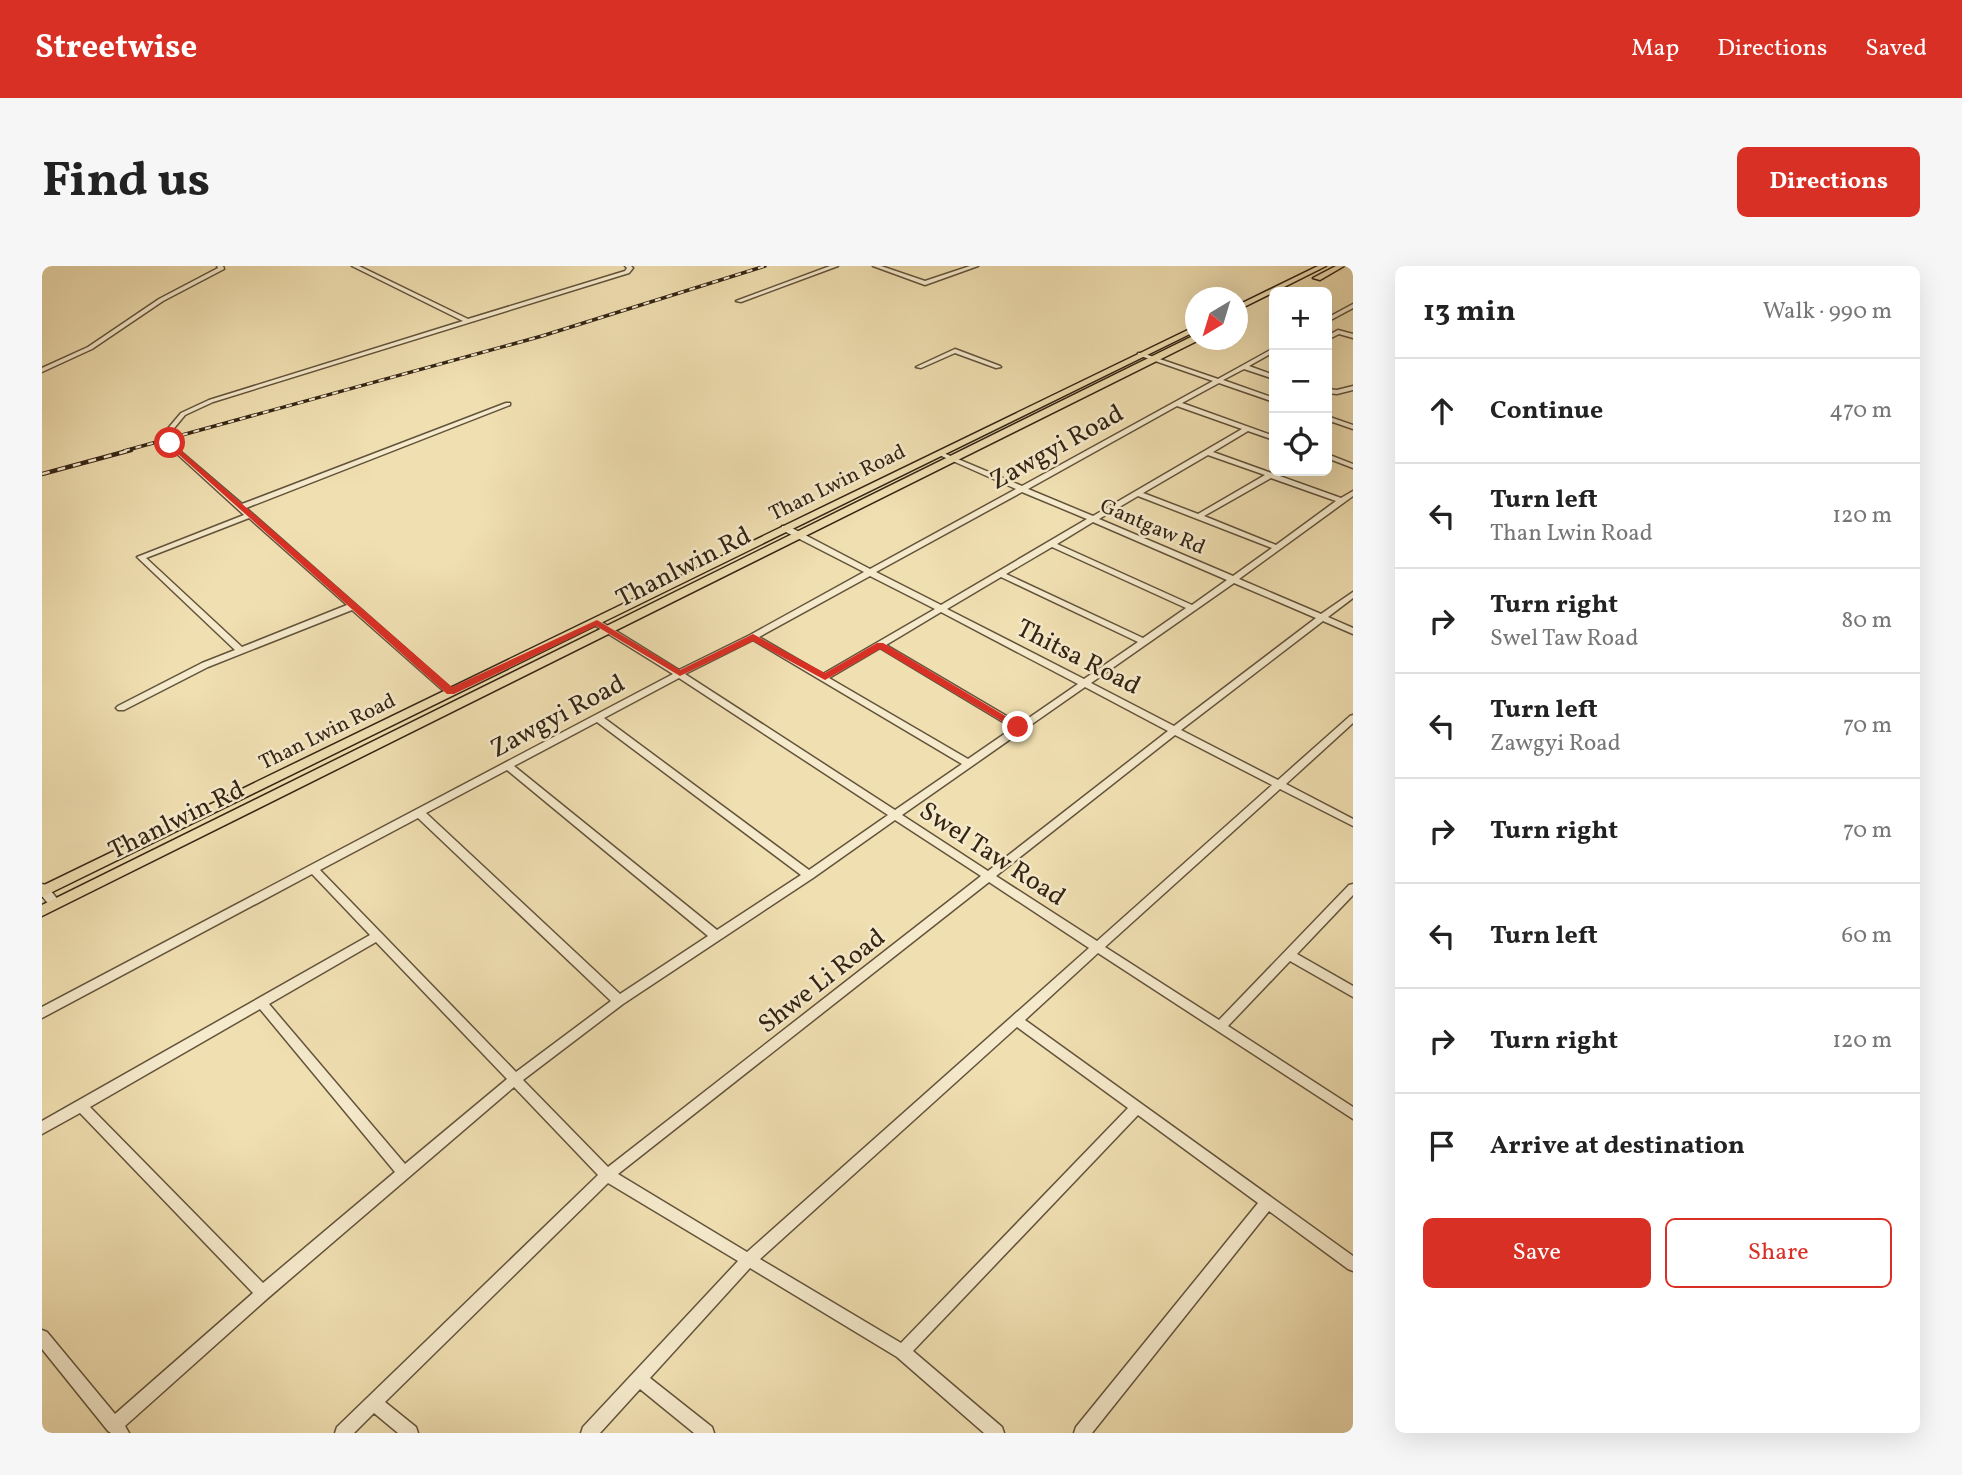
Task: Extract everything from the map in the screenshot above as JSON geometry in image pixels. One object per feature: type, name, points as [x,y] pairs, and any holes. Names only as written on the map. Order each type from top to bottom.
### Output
[{"type":"main road","points":[[1248,303],[1323,266]]},
{"type":"main road","points":[[1298,287],[1340,266]]},
{"type":"main road","points":[[1248,312],[1269,302]]},
{"type":"main road","points":[[1248,307],[1257,308]]},
{"type":"main road","name":"Than Lwin Road","points":[[43,891],[1185,333]]},
{"type":"main road","name":"Thanlwin Rd","points":[[42,911],[1185,343]]},
{"type":"main road","points":[[1045,401],[1058,406]]},
{"type":"main road","points":[[361,736],[372,747]]},
{"type":"street","points":[[42,370],[90,348],[155,303],[221,269],[220,266]]},
{"type":"street","points":[[355,266],[467,321]]},
{"type":"street","points":[[450,692],[170,443],[167,437],[170,427],[183,415],[211,401],[627,272],[630,268],[628,266]]},
{"type":"street","points":[[739,301],[835,266]]},
{"type":"street","points":[[876,266],[925,283],[975,266]]},
{"type":"street","points":[[1332,318],[1353,306]]},
{"type":"street","points":[[1332,323],[1353,329]]},
{"type":"street","points":[[1332,335],[1338,332],[1353,336]]},
{"type":"street","points":[[919,367],[956,351],[998,367]]},
{"type":"street","points":[[1139,354],[1269,398]]},
{"type":"street","name":"Zawgyi Road","points":[[42,1013],[753,637],[1269,354]]},
{"type":"street","points":[[1245,368],[1269,375]]},
{"type":"street","points":[[1332,392],[1353,388]]},
{"type":"street","points":[[241,507],[508,404]]},
{"type":"street","points":[[1178,404],[1269,436]]},
{"type":"street","points":[[1345,424],[1353,418]]},
{"type":"street","points":[[1332,420],[1353,426]]},
{"type":"street","points":[[825,677],[1248,428]]},
{"type":"street","points":[[1207,452],[1269,474]]},
{"type":"street","name":"Gantgaw Rd","points":[[939,453],[1353,631]]},
{"type":"street","points":[[1332,458],[1353,466]]},
{"type":"street","points":[[1199,516],[1269,476]]},
{"type":"street","points":[[1274,476],[1342,501]]},
{"type":"street","points":[[1138,493],[1278,548]]},
{"type":"street","points":[[42,1337],[118,1429],[263,1293],[515,1079],[619,1001],[808,875],[1082,682],[1234,579],[1353,493]]},
{"type":"street","points":[[240,650],[141,557],[250,515]]},
{"type":"street","name":"Thitsa Road","points":[[785,528],[1353,823]]},
{"type":"street","points":[[1052,544],[1192,608]]},
{"type":"street","points":[[1001,574],[1142,642]]},
{"type":"street","name":"Shwe Li Road","points":[[343,1433],[607,1175],[1353,594]]},
{"type":"street","points":[[121,708],[240,650],[353,606]]},
{"type":"street","name":"Swel Taw Road","points":[[597,622],[1353,1114]]},
{"type":"street","points":[[753,637],[967,763]]},
{"type":"street","points":[[880,645],[1018,727]]},
{"type":"street","points":[[598,718],[808,875]]},
{"type":"street","points":[[589,1433],[747,1261],[1353,719]]},
{"type":"street","points":[[507,765],[716,936]]},
{"type":"street","points":[[419,813],[619,1001]]},
{"type":"street","points":[[314,870],[607,1175],[902,1352],[996,1433]]},
{"type":"street","points":[[1220,1027],[1289,955],[1348,902],[1353,888]]},
{"type":"street","points":[[43,891],[55,904]]},
{"type":"street","points":[[42,1128],[378,936]]},
{"type":"street","points":[[1289,955],[1353,992]]},
{"type":"street","points":[[261,1002],[404,1173]]},
{"type":"street","points":[[1015,1019],[1353,1264]]},
{"type":"street","points":[[80,1105],[263,1293]]},
{"type":"street","points":[[902,1352],[1137,1107]]},
{"type":"street","points":[[1082,1433],[1268,1202]]},
{"type":"street","points":[[639,1379],[706,1433]]},
{"type":"street","points":[[374,1403],[410,1433]]},
{"type":"railway","points":[[124,451],[542,336],[765,266]]},
{"type":"railway","points":[[42,474],[131,450]]},
{"type":"route","points":[[170,443],[450,692],[597,622],[680,674],[753,637],[825,677],[880,645],[1018,727]]}]
